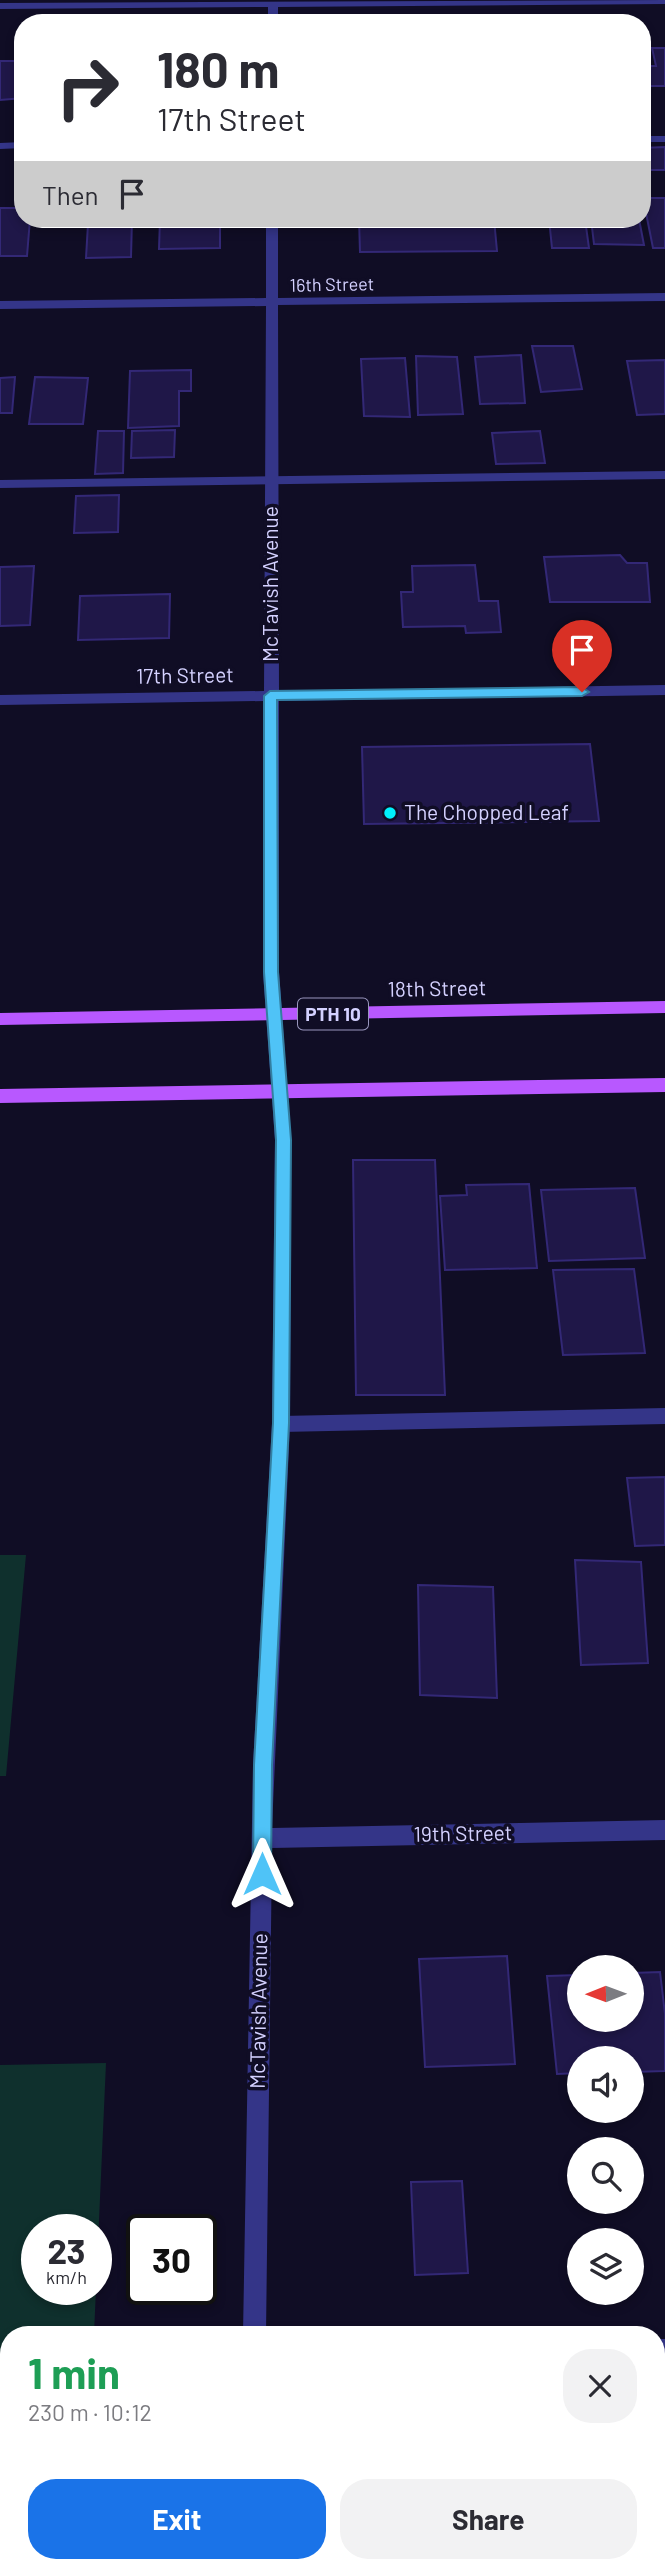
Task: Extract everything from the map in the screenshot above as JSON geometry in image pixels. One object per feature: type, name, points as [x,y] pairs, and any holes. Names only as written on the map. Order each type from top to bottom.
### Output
[{"type":"main road","name":"18th Street","points":[[0,1019],[665,1007]]},
{"type":"main road","points":[[0,1096],[665,1085]]},
{"type":"street","points":[[0,6],[665,1]]},
{"type":"street","name":"McTavish Avenue","points":[[254,2326],[262,1838],[281,1423],[283,1140],[271,972],[272,228]]},
{"type":"street","name":"16th Street","points":[[0,305],[665,296]]},
{"type":"street","points":[[0,484],[665,475]]},
{"type":"street","name":"17th Street","points":[[0,700],[665,690]]},
{"type":"street","points":[[281,1423],[665,1416]]},
{"type":"street","name":"19th Street","points":[[262,1838],[665,1830]]},
{"type":"green space","points":[[0,1555],[26,1555],[6,1776],[0,1776]]},
{"type":"green space","points":[[106,2063],[99,2214],[21,2214],[21,2305],[95,2305],[94,2326],[0,2326],[0,2065]]},
{"type":"building","points":[[652,48],[665,48],[665,86],[651,86],[651,66],[656,66]]},
{"type":"building","points":[[0,61],[14,61],[14,99],[0,100]]},
{"type":"building","points":[[665,147],[665,170],[651,170],[651,148]]},
{"type":"building","points":[[651,198],[665,198],[665,248],[653,248],[649,228]]},
{"type":"building","points":[[0,208],[14,208],[14,228],[29,228],[27,256],[0,256]]},
{"type":"building","points":[[88,228],[132,228],[131,257],[86,258]]},
{"type":"building","points":[[160,228],[220,228],[220,248],[159,249]]},
{"type":"building","points":[[359,228],[495,228],[497,251],[360,252]]},
{"type":"building","points":[[550,228],[586,228],[589,248],[552,248]]},
{"type":"building","points":[[592,228],[641,228],[644,245],[594,244]]},
{"type":"building","points":[[532,346],[573,346],[582,389],[541,392]]},
{"type":"building","points":[[521,355],[525,403],[480,404],[475,357]]},
{"type":"building","points":[[416,356],[457,357],[463,414],[418,415]]},
{"type":"building","points":[[405,358],[410,417],[364,416],[361,359]]},
{"type":"building","points":[[665,360],[665,414],[637,415],[627,361]]},
{"type":"building","points":[[191,370],[191,391],[179,391],[179,426],[128,428],[130,371]]},
{"type":"building","points":[[15,377],[12,413],[0,413],[0,378]]},
{"type":"building","points":[[35,377],[88,378],[83,424],[29,424]]},
{"type":"building","points":[[175,430],[174,457],[131,458],[132,431]]},
{"type":"building","points":[[98,431],[124,431],[123,473],[95,474]]},
{"type":"building","points":[[540,431],[545,463],[496,464],[492,433]]},
{"type":"building","points":[[119,495],[118,532],[74,533],[76,496]]},
{"type":"building","points":[[620,555],[627,563],[647,563],[650,602],[550,602],[544,557]]},
{"type":"building","points":[[475,565],[479,601],[498,601],[501,632],[466,633],[465,626],[403,627],[401,592],[413,592],[412,566]]},
{"type":"building","points":[[34,566],[30,625],[0,626],[0,567]]},
{"type":"building","points":[[170,594],[169,638],[78,640],[80,596]]},
{"type":"building","points":[[590,744],[599,821],[364,824],[362,747]]},
{"type":"building","points":[[353,1160],[435,1160],[445,1395],[356,1395]]},
{"type":"building","points":[[529,1184],[537,1268],[445,1270],[440,1196],[467,1195],[466,1185]]},
{"type":"building","points":[[635,1188],[645,1258],[549,1261],[541,1190]]},
{"type":"building","points":[[634,1269],[645,1353],[563,1355],[553,1270]]},
{"type":"building","points":[[665,1477],[665,1545],[635,1546],[627,1478]]},
{"type":"building","points":[[575,1560],[641,1562],[648,1663],[581,1665]]},
{"type":"building","points":[[418,1585],[493,1587],[497,1698],[420,1695]]},
{"type":"building","points":[[507,1956],[515,2064],[425,2067],[419,1959]]},
{"type":"building","points":[[660,1972],[665,2014],[665,2071],[644,2072],[644,2046],[567,2046],[567,2074],[557,2074],[547,1976],[567,1975],[567,2032],[644,2032],[644,1973]]},
{"type":"building","points":[[462,2181],[468,2273],[415,2275],[411,2182]]},
{"type":"place","name":"The Chopped Leaf","points":[[390,813]]},
{"type":"route","points":[[262,1874],[263,1765],[281,1423],[283,1140],[271,972],[270,696],[582,692]]}]
